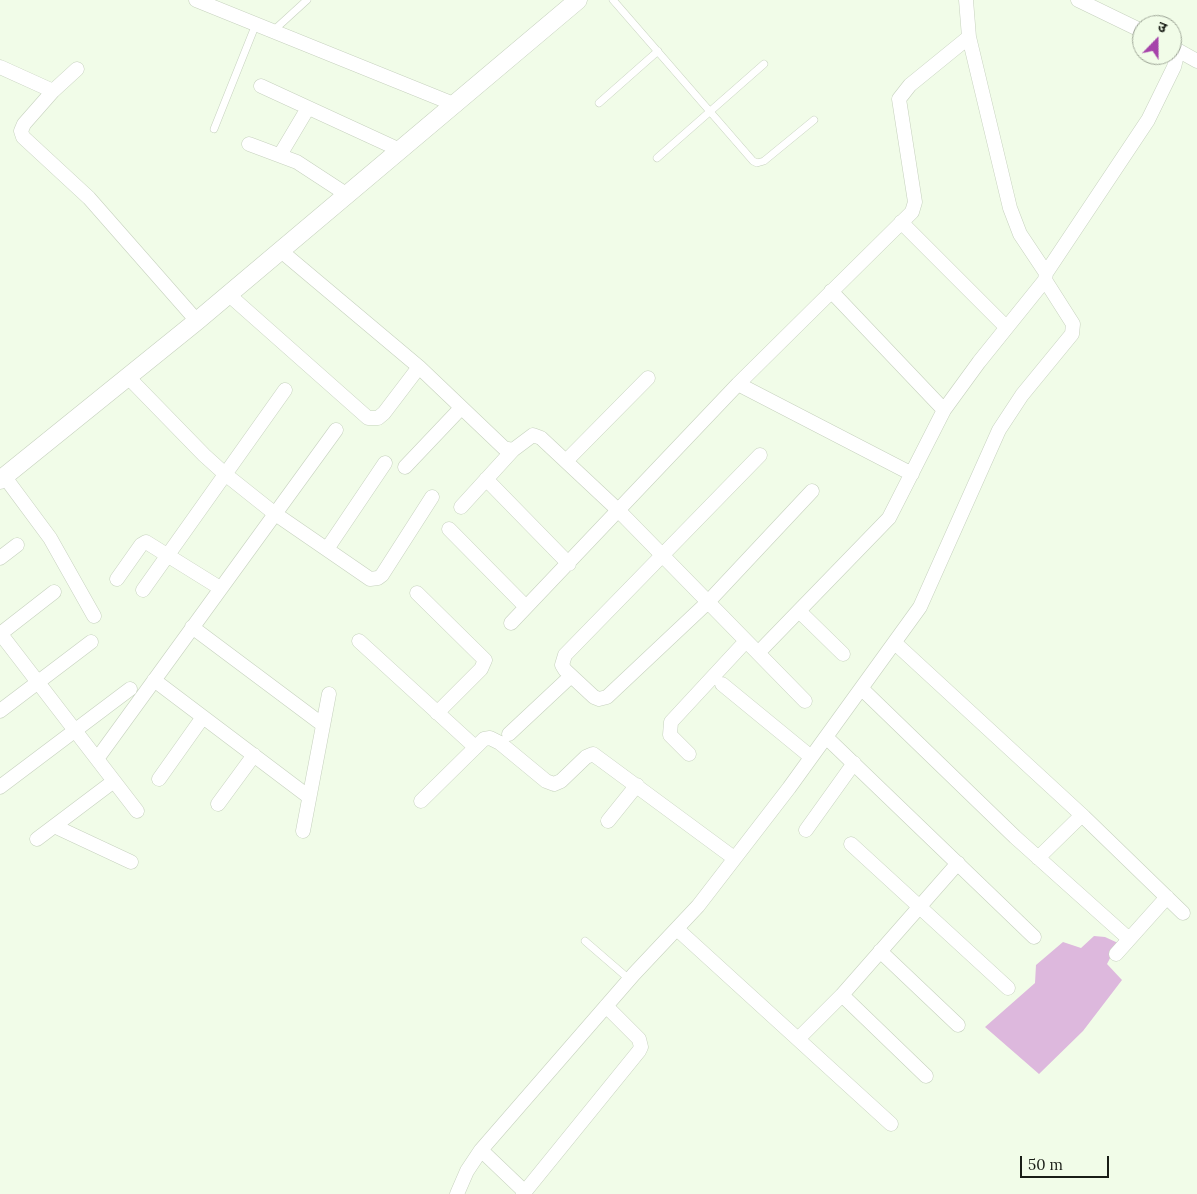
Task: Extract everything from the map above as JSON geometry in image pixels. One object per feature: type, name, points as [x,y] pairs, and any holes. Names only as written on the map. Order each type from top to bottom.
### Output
[{"type":"street","points":[[196,0],[456,105]]},
{"type":"street","points":[[94,616],[50,538],[2,478],[197,321],[346,194],[456,105],[578,0]]},
{"type":"street","points":[[457,1194],[481,1150],[629,980],[698,906],[895,643],[927,593],[999,430],[1022,395],[1072,334],[1072,324],[1020,234],[1010,208],[969,37],[966,0]]},
{"type":"street","points":[[1078,0],[1132,26]]},
{"type":"street","points":[[511,623],[738,384],[912,212],[915,202],[898,99],[910,84],[969,37]]},
{"type":"street","points":[[1182,53],[1197,61]]},
{"type":"street","points":[[758,653],[878,530],[899,502],[944,410],[1045,276],[1148,120],[1174,65]]},
{"type":"street","points":[[0,67],[53,91]]},
{"type":"street","points":[[77,69],[53,91],[24,124],[21,131],[23,138],[89,198],[197,321]]},
{"type":"street","points":[[261,86],[400,150]]},
{"type":"street","points":[[280,155],[308,108]]},
{"type":"street","points":[[250,144],[297,162],[346,194]]},
{"type":"street","points":[[901,222],[1006,327]]},
{"type":"street","points":[[281,251],[419,367],[504,448],[513,450]]},
{"type":"street","points":[[831,291],[944,410]]},
{"type":"street","points":[[228,294],[368,418],[378,418],[419,367]]},
{"type":"street","points":[[127,376],[225,474],[274,513],[370,579],[378,578],[432,497]]},
{"type":"street","points":[[566,461],[648,378]]},
{"type":"street","points":[[738,384],[912,474]]},
{"type":"street","points":[[143,590],[285,390]]},
{"type":"street","points":[[404,467],[461,408]]},
{"type":"street","points":[[97,759],[336,430]]},
{"type":"street","points":[[461,507],[513,450],[528,437],[537,435],[618,511],[805,701]]},
{"type":"street","points":[[760,454],[565,655],[562,665],[594,697],[599,699],[607,697],[708,602],[812,492]]},
{"type":"street","points":[[327,549],[385,463]]},
{"type":"street","points":[[486,479],[569,564]]},
{"type":"street","points":[[449,529],[526,607]]},
{"type":"street","points":[[117,579],[143,543],[149,543],[220,588]]},
{"type":"street","points":[[0,558],[17,544]]},
{"type":"street","points":[[54,592],[0,634],[137,811]]},
{"type":"street","points":[[416,593],[485,660],[481,669],[438,713]]},
{"type":"street","points":[[799,611],[842,654]]},
{"type":"street","points":[[192,627],[323,725]]},
{"type":"street","points":[[359,641],[474,746]]},
{"type":"street","points":[[689,754],[670,735],[669,728],[671,722],[746,641]]},
{"type":"street","points":[[0,711],[91,642]]},
{"type":"street","points":[[895,643],[1082,815],[1183,913]]},
{"type":"street","points":[[509,734],[571,676]]},
{"type":"street","points":[[154,680],[309,796]]},
{"type":"street","points":[[722,684],[811,757]]},
{"type":"street","points":[[0,787],[130,689]]},
{"type":"street","points":[[862,689],[1038,858],[1129,939]]},
{"type":"street","points":[[303,831],[329,694]]},
{"type":"street","points":[[159,779],[203,717]]},
{"type":"street","points":[[826,737],[1034,937]]},
{"type":"street","points":[[421,801],[474,746],[484,739],[495,740],[546,781],[554,784],[561,781],[586,757],[594,754],[734,858]]},
{"type":"street","points":[[218,804],[254,755]]},
{"type":"street","points":[[806,830],[854,763]]},
{"type":"street","points":[[37,839],[114,781]]},
{"type":"street","points":[[608,821],[636,784]]},
{"type":"street","points":[[1038,858],[1082,815]]},
{"type":"street","points":[[54,826],[131,862]]},
{"type":"street","points":[[850,844],[1008,988]]},
{"type":"street","points":[[798,1039],[842,995],[958,862]]},
{"type":"street","points":[[1116,954],[1167,897]]},
{"type":"street","points":[[677,930],[891,1124]]},
{"type":"street","points":[[880,951],[958,1025]]},
{"type":"street","points":[[842,995],[926,1076]]},
{"type":"street","points":[[481,1150],[524,1193],[639,1051],[640,1043],[638,1040],[606,1006]]},
{"type":"lane","points":[[273,31],[307,0]]},
{"type":"lane","points":[[614,0],[749,158],[757,163],[764,161],[814,120]]},
{"type":"lane","points":[[214,129],[256,24]]},
{"type":"lane","points":[[599,103],[658,51]]},
{"type":"lane","points":[[657,158],[764,64]]},
{"type":"lane","points":[[585,941],[629,980]]},
{"type":"shaded area","points":[[1094,936],[1105,937],[1118,943],[1107,964],[1122,980],[1083,1031],[1039,1074],[985,1027],[1035,983],[1036,965],[1063,942],[1081,948]]}]
